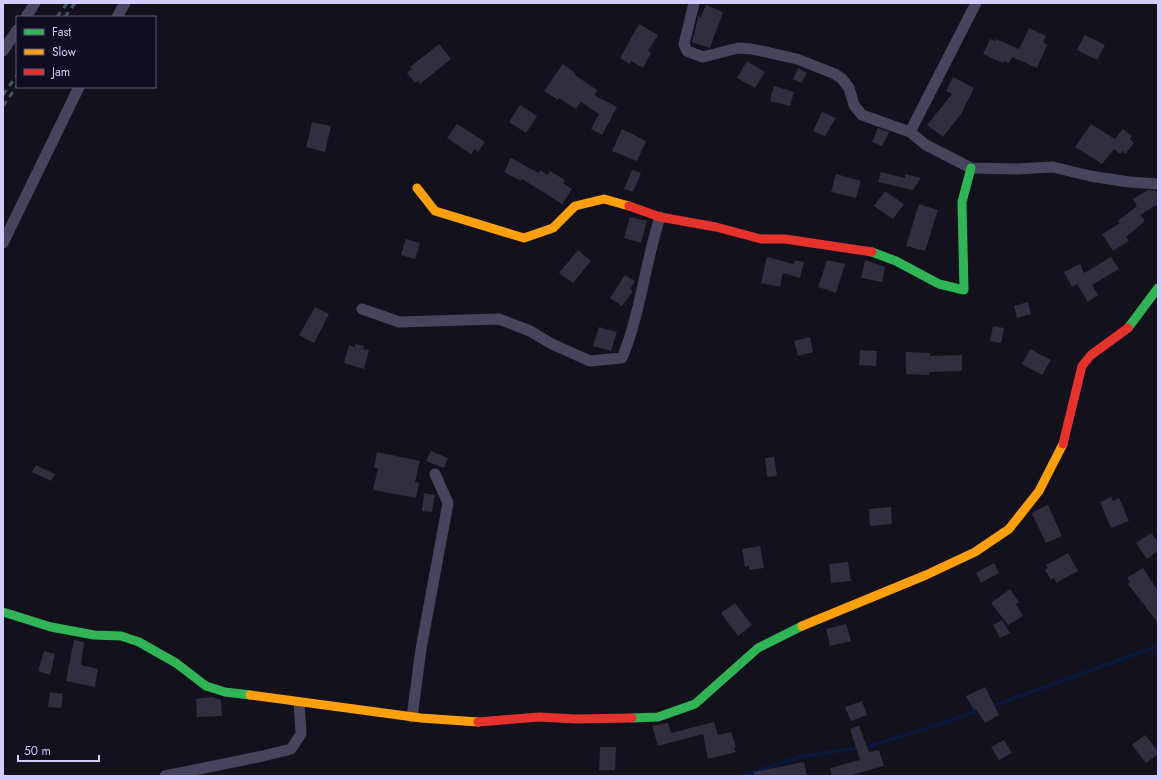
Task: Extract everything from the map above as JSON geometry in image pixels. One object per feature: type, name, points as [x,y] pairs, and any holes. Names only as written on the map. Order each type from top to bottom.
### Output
[{"type":"street","points":[[27,16],[35,3]]},
{"type":"street","points":[[118,16],[125,3]]},
{"type":"street","points":[[694,3],[684,44],[687,51],[703,57],[738,48],[797,59],[834,74],[842,79],[848,88],[854,105],[862,115],[910,132],[926,145],[971,168],[1016,169],[1053,167],[1090,176],[1129,182],[1158,184]]},
{"type":"street","points":[[910,132],[976,3]]},
{"type":"street","points":[[3,51],[16,32]]},
{"type":"street","points":[[3,243],[79,88]]},
{"type":"street","points":[[417,188],[436,211],[524,238],[553,228],[575,206],[604,198],[638,208],[660,217],[716,227],[761,239],[785,239],[868,251],[896,261],[939,284],[964,290],[962,202],[971,168]]},
{"type":"street","points":[[362,309],[399,322],[499,319],[530,331],[552,344],[590,361],[622,358],[632,333],[652,241],[660,217]]},
{"type":"street","points":[[3,612],[51,627],[94,635],[121,636],[146,645],[176,664],[206,686],[225,692],[412,717],[475,722],[539,717],[576,719],[658,716],[695,704],[758,648],[784,634],[862,600],[926,575],[975,552],[1009,529],[1039,491],[1063,443],[1082,366],[1091,355],[1127,329],[1158,288]]},
{"type":"street","points":[[412,717],[421,649],[448,503],[435,474]]},
{"type":"street","points":[[165,776],[291,749],[301,734],[299,703]]},
{"type":"building","points":[[706,5],[723,12],[710,48],[692,42],[698,16],[701,17]]},
{"type":"building","points":[[639,24],[658,35],[648,51],[651,53],[643,68],[631,61],[630,64],[620,58]]},
{"type":"building","points":[[1029,28],[1046,36],[1043,42],[1047,45],[1037,68],[1012,57],[1009,63],[1004,61],[1003,63],[983,54],[990,39],[995,41],[996,39],[1019,49]]},
{"type":"building","points":[[1085,35],[1105,45],[1097,60],[1077,50]]},
{"type":"building","points":[[439,44],[451,59],[420,84],[418,81],[415,83],[407,73],[412,69],[410,67]]},
{"type":"building","points":[[747,61],[765,72],[755,88],[737,78]]},
{"type":"building","points":[[563,64],[576,74],[575,75],[597,90],[594,95],[617,107],[602,135],[591,129],[599,114],[581,102],[576,109],[559,98],[558,100],[544,91]]},
{"type":"building","points":[[798,68],[807,73],[801,83],[793,79]]},
{"type":"building","points":[[953,77],[974,88],[961,114],[943,137],[927,125],[952,94],[946,91]]},
{"type":"building","points":[[774,86],[794,92],[790,106],[770,101]]},
{"type":"building","points":[[520,105],[537,116],[526,133],[509,122]]},
{"type":"building","points":[[822,112],[836,118],[825,136],[813,131]]},
{"type":"building","points":[[312,122],[331,126],[325,152],[306,147]]},
{"type":"building","points":[[457,124],[485,142],[478,152],[475,149],[471,154],[447,138]]},
{"type":"building","points":[[1091,124],[1115,139],[1123,129],[1132,136],[1130,139],[1134,143],[1125,154],[1123,151],[1120,154],[1114,149],[1102,164],[1075,147]]},
{"type":"building","points":[[878,128],[889,132],[882,146],[872,142]]},
{"type":"building","points":[[622,129],[646,141],[637,161],[612,151]]},
{"type":"building","points":[[511,158],[539,173],[540,170],[548,175],[550,171],[565,180],[563,183],[572,189],[562,204],[522,179],[521,181],[504,172]]},
{"type":"building","points":[[632,170],[641,173],[633,192],[624,189]]},
{"type":"building","points":[[881,172],[905,178],[905,174],[921,178],[913,190],[878,182]]},
{"type":"building","points":[[836,174],[861,181],[856,198],[831,192]]},
{"type":"building","points":[[1148,190],[1157,191],[1158,204],[1140,215],[1145,221],[1126,237],[1129,241],[1113,251],[1102,234],[1120,223],[1118,221],[1137,206],[1133,199]]},
{"type":"building","points":[[885,191],[904,204],[893,219],[874,206]]},
{"type":"building","points":[[919,204],[938,210],[925,251],[906,246]]},
{"type":"building","points":[[630,217],[647,221],[641,243],[624,238]]},
{"type":"building","points":[[406,239],[420,243],[415,259],[401,255]]},
{"type":"building","points":[[578,250],[591,261],[573,283],[559,273]]},
{"type":"building","points":[[767,257],[794,264],[795,260],[804,262],[800,278],[783,273],[780,287],[761,283]]},
{"type":"building","points":[[1111,257],[1119,269],[1092,285],[1098,295],[1088,302],[1077,284],[1072,287],[1064,272],[1080,264],[1084,273]]},
{"type":"building","points":[[827,260],[845,264],[836,293],[818,287]]},
{"type":"building","points":[[865,260],[885,267],[882,282],[861,278]]},
{"type":"building","points":[[625,275],[635,281],[630,289],[633,291],[622,306],[610,298]]},
{"type":"building","points":[[1028,302],[1031,314],[1017,318],[1014,306]]},
{"type":"building","points":[[315,307],[329,314],[314,343],[299,335]]},
{"type":"building","points":[[993,326],[1004,328],[1001,343],[990,341]]},
{"type":"building","points":[[599,327],[617,332],[611,351],[593,346]]},
{"type":"building","points":[[810,337],[813,352],[798,356],[794,341]]},
{"type":"building","points":[[355,344],[364,346],[363,349],[369,350],[364,369],[344,363],[349,345],[355,347]]},
{"type":"building","points":[[1030,349],[1051,360],[1042,375],[1022,364]]},
{"type":"building","points":[[860,350],[877,351],[876,366],[859,365]]},
{"type":"building","points":[[906,352],[930,353],[930,356],[962,355],[962,371],[929,372],[929,375],[906,374]]},
{"type":"building","points":[[431,451],[448,458],[444,468],[426,461]]},
{"type":"building","points":[[377,452],[420,461],[415,482],[419,483],[416,498],[373,490],[378,468],[374,468]]},
{"type":"building","points":[[774,457],[777,476],[767,477],[765,458]]},
{"type":"building","points":[[36,465],[55,474],[51,481],[32,472]]},
{"type":"building","points":[[424,493],[435,495],[432,512],[422,511]]},
{"type":"building","points":[[1111,497],[1113,501],[1119,498],[1129,521],[1111,528],[1100,502]]},
{"type":"building","points":[[1048,505],[1062,536],[1046,543],[1032,514]]},
{"type":"building","points":[[891,507],[892,524],[870,526],[869,509]]},
{"type":"building","points":[[1151,533],[1158,542],[1158,551],[1147,559],[1136,543]]},
{"type":"building","points":[[760,546],[764,568],[749,570],[749,566],[745,567],[742,549]]},
{"type":"building","points":[[1068,553],[1078,571],[1056,583],[1054,578],[1051,580],[1045,570],[1048,568],[1046,565]]},
{"type":"building","points":[[848,562],[851,581],[831,583],[829,564]]},
{"type":"building","points":[[994,563],[999,573],[981,583],[976,573]]},
{"type":"building","points":[[1143,568],[1158,591],[1158,623],[1128,584],[1130,582],[1127,578]]},
{"type":"building","points":[[1010,589],[1019,602],[1016,604],[1023,616],[1008,625],[991,603]]},
{"type":"building","points":[[735,603],[752,625],[738,636],[721,613]]},
{"type":"building","points":[[1002,620],[1010,633],[1000,638],[993,625]]},
{"type":"building","points":[[846,624],[851,641],[830,646],[826,629]]},
{"type":"building","points":[[74,640],[84,642],[81,665],[98,669],[95,687],[66,681]]},
{"type":"building","points":[[44,651],[55,654],[50,675],[38,671]]},
{"type":"building","points":[[985,687],[999,715],[985,723],[976,709],[974,710],[966,696]]},
{"type":"building","points":[[50,692],[63,694],[61,708],[48,707]]},
{"type":"building","points":[[212,697],[221,700],[222,716],[197,717],[196,699]]},
{"type":"building","points":[[862,701],[867,715],[851,721],[845,707]]},
{"type":"building","points":[[714,722],[718,735],[731,732],[736,747],[734,748],[736,752],[708,759],[703,734],[658,746],[652,726],[668,723],[671,733]]},
{"type":"building","points":[[859,726],[869,752],[879,750],[884,766],[848,776],[832,776],[830,768],[860,760],[850,729]]},
{"type":"building","points":[[1145,735],[1158,751],[1158,754],[1146,763],[1132,745]]},
{"type":"building","points":[[1004,740],[1012,753],[999,760],[991,747]]},
{"type":"building","points":[[600,747],[616,747],[615,770],[599,770]]},
{"type":"building","points":[[804,762],[807,776],[754,776],[754,772]]},
{"type":"waterway","points":[[990,707],[1158,646]]},
{"type":"waterway","points":[[742,776],[799,757],[870,746],[980,710]]},
{"type":"railway","points":[[58,16],[67,3]]},
{"type":"railway","points":[[66,16],[75,3]]},
{"type":"railway","points":[[3,95],[16,76]]},
{"type":"railway","points":[[3,106],[16,87]]},
{"type":"traffic: fast","points":[[872,252],[896,261],[939,284],[964,290],[962,202],[971,168]]},
{"type":"traffic: fast","points":[[1128,328],[1158,288]]},
{"type":"traffic: fast","points":[[3,612],[51,627],[94,635],[121,636],[139,642],[176,663],[206,686],[225,692],[250,695]]},
{"type":"traffic: fast","points":[[632,718],[658,717],[695,704],[758,648],[802,626]]},
{"type":"traffic: slow","points":[[417,188],[435,211],[524,238],[553,228],[575,206],[604,199],[629,206]]},
{"type":"traffic: slow","points":[[802,626],[926,575],[975,552],[1009,529],[1039,491],[1063,444]]},
{"type":"traffic: slow","points":[[250,695],[421,718],[478,722]]},
{"type":"traffic: jam","points":[[629,206],[660,217],[716,227],[761,239],[785,239],[872,252]]},
{"type":"traffic: jam","points":[[1063,444],[1082,366],[1091,355],[1128,328]]},
{"type":"traffic: jam","points":[[478,722],[539,717],[576,719],[632,718]]}]
